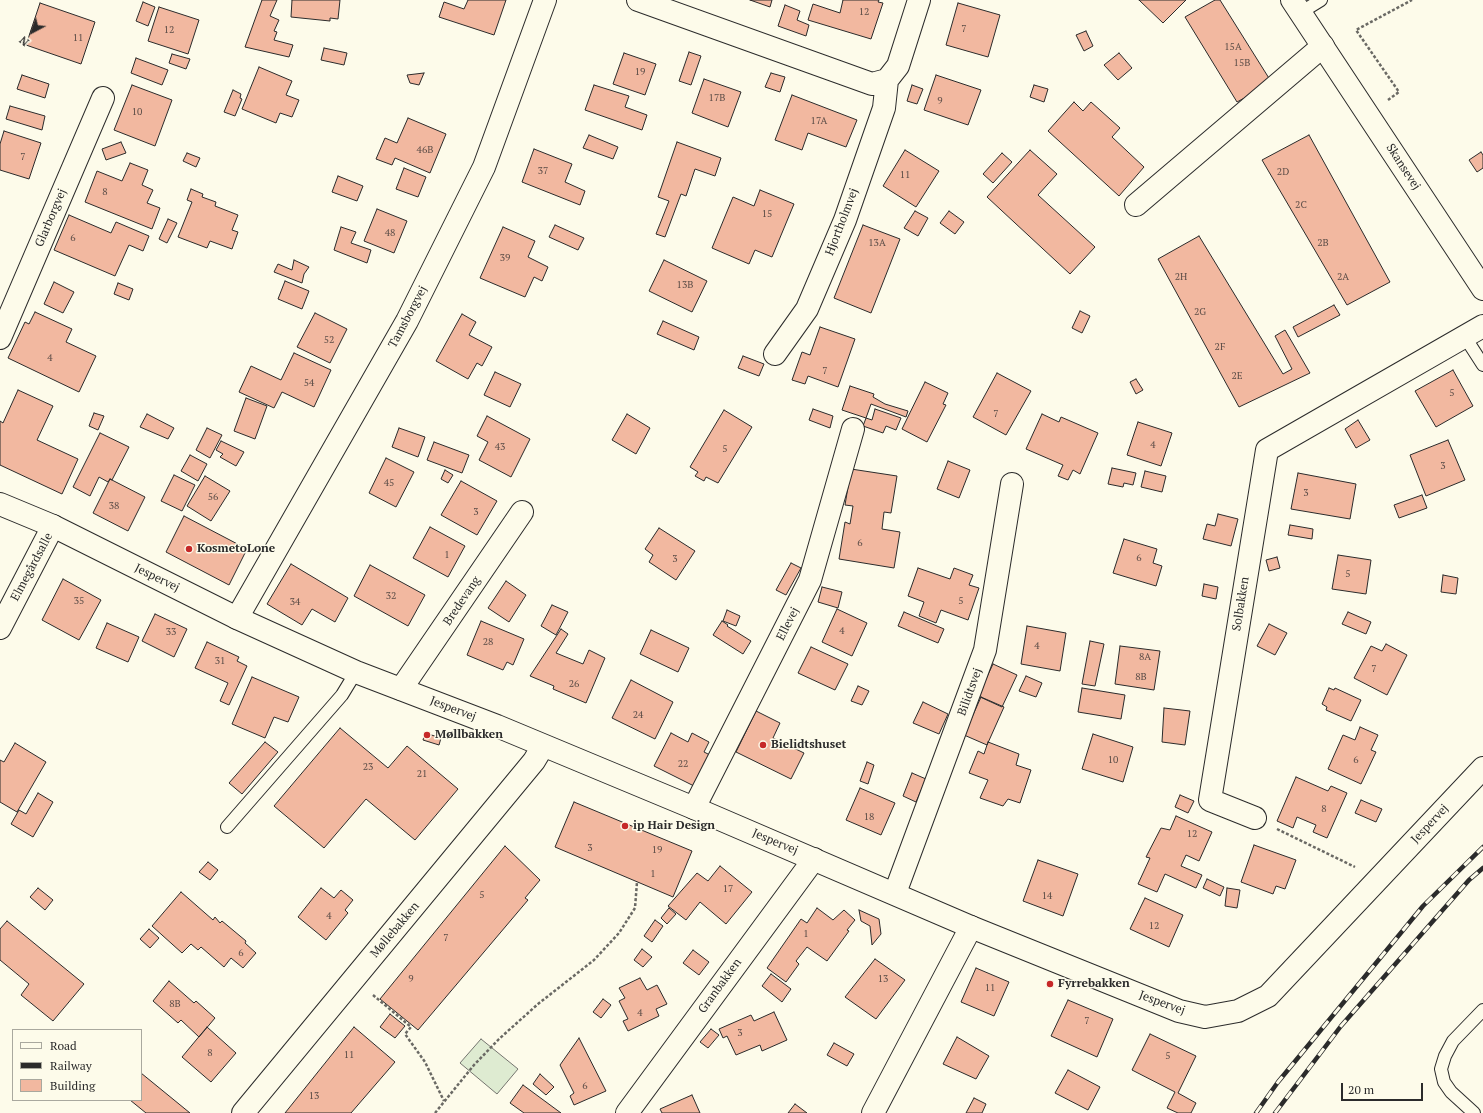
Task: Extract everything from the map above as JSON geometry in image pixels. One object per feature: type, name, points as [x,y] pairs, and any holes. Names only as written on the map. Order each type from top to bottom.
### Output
[{"type":"street","name":"Tamsborgvej","points":[[237,618],[407,321],[481,174],[545,0]]},
{"type":"street","points":[[638,0],[872,84],[887,80]]},
{"type":"street","name":"Hjortholmvej","points":[[775,354],[808,308],[845,220],[884,108],[887,80],[898,66],[919,0]]},
{"type":"street","name":"Skansevej","points":[[1296,7],[1483,289]]},
{"type":"street","points":[[1136,205],[1323,46]]},
{"type":"street","name":"Glarborgvej","points":[[0,338],[103,98]]},
{"type":"street","name":"Solbakken","points":[[1255,818],[1210,800],[1267,450],[1474,332]]},
{"type":"street","name":"Ellevej","points":[[694,808],[810,580],[853,429]]},
{"type":"street","name":"Bilidtsvej","points":[[896,893],[985,650],[1012,484]]},
{"type":"street","name":"Jespervej","points":[[0,504],[53,526],[237,618],[356,672],[544,746],[694,808],[896,893],[971,927],[1179,1011],[1205,1017],[1238,1011],[1268,996],[1483,768]]},
{"type":"street","name":"Bredevang","points":[[402,689],[522,512]]},
{"type":"street","name":"Elmegårdsalle","points":[[0,628],[53,526]]},
{"type":"street","name":"Møllebakken","points":[[243,1113],[534,762],[544,746]]},
{"type":"street","name":"Granbakken","points":[[627,1113],[814,859]]},
{"type":"street","points":[[873,1113],[971,927]]},
{"type":"lane","name":"Skansevej","points":[[1296,7],[1321,0]]},
{"type":"lane","name":"Solbakken","points":[[1474,332],[1483,365]]},
{"type":"lane","points":[[227,827],[342,695],[356,672]]},
{"type":"lane","points":[[1474,1113],[1451,1092],[1444,1082],[1441,1070],[1445,1056],[1453,1041],[1483,1010]]},
{"type":"path","points":[[1368,114],[1399,92],[1356,30],[1412,0]]},
{"type":"path","points":[[1255,818],[1379,878]]},
{"type":"path","points":[[435,1113],[474,1065],[499,1039],[538,1004],[594,960],[619,933],[635,908],[637,882]]},
{"type":"path","points":[[354,979],[411,1027],[405,1034],[425,1062],[444,1101]]},
{"type":"green space","points":[[481,1039],[518,1069],[497,1094],[460,1063]]},
{"type":"building","points":[[262,0],[277,0],[270,16],[279,20],[274,31],[277,32],[274,40],[293,45],[289,57],[245,47]]},
{"type":"building","points":[[292,0],[340,0],[338,19],[330,18],[330,21],[291,17]]},
{"type":"building","points":[[468,0],[506,0],[494,35],[439,17],[444,2],[464,9]]},
{"type":"building","points":[[750,0],[772,0],[770,7]]},
{"type":"building","points":[[843,0],[879,0],[878,2],[883,3],[871,39],[808,20],[813,4],[840,13]]},
{"type":"building","points":[[1139,0],[1186,0],[1163,23]]},
{"type":"building","points":[[1215,0],[1220,0],[1272,83],[1237,102],[1185,17]]},
{"type":"building","points":[[143,2],[155,7],[148,26],[136,21]]},
{"type":"building","points":[[40,3],[95,22],[81,64],[26,45]]},
{"type":"building","points":[[958,3],[1000,15],[988,57],[946,45]]},
{"type":"building","points":[[785,5],[800,11],[797,20],[809,25],[806,36],[778,26]]},
{"type":"building","points":[[159,7],[199,20],[188,54],[148,41]]},
{"type":"building","points":[[1086,31],[1093,46],[1084,51],[1076,35]]},
{"type":"building","points":[[324,48],[347,53],[344,65],[321,60]]},
{"type":"building","points":[[689,52],[701,56],[691,85],[679,81]]},
{"type":"building","points":[[624,53],[656,64],[645,95],[613,84]]},
{"type":"building","points":[[1119,53],[1132,68],[1118,80],[1104,65]]},
{"type":"building","points":[[172,54],[190,59],[186,69],[169,63]]},
{"type":"building","points":[[136,58],[168,70],[162,85],[131,73]]},
{"type":"building","points":[[259,67],[292,81],[286,95],[299,100],[292,117],[280,113],[276,123],[242,109]]},
{"type":"building","points":[[424,73],[419,85],[410,83],[407,75]]},
{"type":"building","points":[[771,73],[785,77],[780,92],[765,87]]},
{"type":"building","points":[[22,75],[49,84],[45,98],[17,89]]},
{"type":"building","points":[[936,75],[981,90],[968,125],[924,110]]},
{"type":"building","points":[[704,79],[741,92],[728,127],[692,113]]},
{"type":"building","points":[[132,85],[172,100],[155,146],[114,130]]},
{"type":"building","points":[[594,85],[629,96],[625,107],[647,115],[642,130],[585,110]]},
{"type":"building","points":[[912,85],[923,89],[917,104],[907,101]]},
{"type":"building","points":[[1034,85],[1048,89],[1044,102],[1030,97]]},
{"type":"building","points":[[233,90],[241,94],[240,98],[242,99],[235,116],[224,112]]},
{"type":"building","points":[[792,95],[857,120],[846,147],[808,133],[802,150],[775,140]]},
{"type":"building","points":[[1074,102],[1083,111],[1091,102],[1120,128],[1112,137],[1144,167],[1119,196],[1048,131]]},
{"type":"building","points":[[10,106],[45,116],[42,130],[6,119]]},
{"type":"building","points":[[408,118],[446,134],[430,173],[395,158],[392,165],[376,159],[385,138],[397,143]]},
{"type":"building","points":[[4,131],[41,143],[29,179],[0,170],[0,144]]},
{"type":"building","points":[[589,135],[618,147],[613,159],[583,148]]},
{"type":"building","points":[[1309,135],[1390,282],[1347,305],[1262,160]]},
{"type":"building","points":[[121,142],[126,153],[106,160],[102,149]]},
{"type":"building","points":[[677,142],[721,158],[715,176],[695,169],[686,196],[681,194],[665,237],[656,234],[669,201],[658,197]]},
{"type":"building","points":[[534,149],[572,164],[565,182],[585,191],[580,205],[522,182]]},
{"type":"building","points":[[905,150],[939,171],[916,207],[883,186]]},
{"type":"building","points":[[1030,150],[1057,174],[1038,195],[1095,247],[1070,274],[987,197]]},
{"type":"building","points":[[1481,152],[1483,155],[1483,168],[1477,172],[1469,160]]},
{"type":"building","points":[[187,153],[200,158],[196,167],[183,161]]},
{"type":"building","points":[[1002,153],[1012,162],[993,183],[983,174]]},
{"type":"building","points":[[130,163],[148,170],[142,185],[153,190],[147,203],[160,208],[152,229],[85,202],[97,171],[122,181]]},
{"type":"building","points":[[404,168],[426,177],[418,197],[396,189]]},
{"type":"building","points":[[338,176],[363,186],[357,201],[332,192]]},
{"type":"building","points":[[191,189],[203,194],[202,197],[216,202],[215,206],[238,215],[232,230],[238,232],[232,249],[210,241],[207,248],[178,237],[192,202],[187,200]]},
{"type":"building","points":[[760,190],[794,204],[772,257],[755,250],[749,264],[712,248],[733,197],[754,206]]},
{"type":"building","points":[[377,209],[407,221],[394,253],[364,241]]},
{"type":"building","points":[[915,211],[928,218],[918,236],[904,228]]},
{"type":"building","points":[[949,211],[964,222],[955,234],[940,223]]},
{"type":"building","points":[[69,215],[111,233],[116,222],[149,236],[143,251],[129,245],[115,276],[54,250]]},
{"type":"building","points":[[168,219],[177,223],[167,243],[159,239]]},
{"type":"building","points":[[555,225],[584,238],[578,250],[549,237]]},
{"type":"building","points":[[863,225],[900,239],[871,313],[834,298]]},
{"type":"building","points":[[341,227],[356,232],[351,243],[371,250],[367,263],[334,250]]},
{"type":"building","points":[[503,227],[535,241],[528,257],[548,267],[542,281],[534,277],[525,297],[480,278]]},
{"type":"building","points":[[1199,236],[1283,374],[1292,369],[1275,336],[1285,330],[1310,373],[1239,407],[1158,259]]},
{"type":"building","points":[[294,260],[309,267],[304,274],[302,283],[274,272],[278,264],[292,270]]},
{"type":"building","points":[[664,260],[707,281],[692,312],[649,291]]},
{"type":"building","points":[[285,281],[309,291],[302,309],[278,299]]},
{"type":"building","points":[[54,282],[74,292],[63,313],[44,304]]},
{"type":"building","points":[[118,283],[133,289],[129,300],[114,294]]},
{"type":"building","points":[[1334,305],[1340,315],[1298,337],[1293,327]]},
{"type":"building","points":[[1080,311],[1090,316],[1082,333],[1072,328]]},
{"type":"building","points":[[35,312],[72,329],[66,342],[96,356],[79,392],[8,358],[25,322],[29,324]]},
{"type":"building","points":[[315,313],[347,329],[330,363],[297,347]]},
{"type":"building","points":[[462,314],[476,322],[469,335],[492,347],[482,366],[477,363],[468,379],[436,361]]},
{"type":"building","points":[[663,321],[699,337],[694,350],[657,334]]},
{"type":"building","points":[[820,327],[855,339],[838,387],[808,376],[805,384],[792,380],[802,352],[810,355]]},
{"type":"building","points":[[294,353],[331,370],[314,407],[282,392],[274,408],[239,392],[251,366],[281,380]]},
{"type":"building","points":[[743,356],[764,364],[759,376],[738,368]]},
{"type":"building","points":[[1453,370],[1473,406],[1436,427],[1415,391]]},
{"type":"building","points":[[495,372],[521,384],[510,407],[484,395]]},
{"type":"building","points":[[997,373],[1031,391],[1006,435],[973,417]]},
{"type":"building","points":[[1136,379],[1143,390],[1136,394],[1130,382]]},
{"type":"building","points":[[925,382],[948,393],[943,404],[946,405],[927,442],[902,429]]},
{"type":"building","points":[[850,386],[874,394],[873,397],[885,404],[908,411],[906,417],[871,404],[866,418],[842,410]]},
{"type":"building","points":[[18,390],[53,406],[37,440],[78,459],[62,494],[0,465],[0,421],[3,423]]},
{"type":"building","points":[[246,398],[267,406],[255,439],[234,431]]},
{"type":"building","points":[[813,409],[833,416],[830,428],[809,420]]},
{"type":"building","points":[[875,409],[901,418],[896,430],[886,426],[883,433],[863,426],[866,418],[872,420]]},
{"type":"building","points":[[724,410],[752,427],[718,483],[706,477],[704,481],[695,476],[698,472],[690,467]]},
{"type":"building","points":[[94,413],[104,416],[98,430],[89,426]]},
{"type":"building","points":[[147,414],[174,428],[168,439],[140,427]]},
{"type":"building","points":[[627,414],[650,428],[636,454],[612,440]]},
{"type":"building","points":[[1042,414],[1059,422],[1061,417],[1098,433],[1080,474],[1073,470],[1068,480],[1058,476],[1063,465],[1026,449]]},
{"type":"building","points":[[487,416],[530,439],[511,477],[479,460],[488,442],[477,436]]},
{"type":"building","points":[[1358,420],[1370,440],[1356,448],[1345,429]]},
{"type":"building","points":[[1138,422],[1172,433],[1161,466],[1127,455]]},
{"type":"building","points":[[207,428],[222,435],[210,458],[196,450]]},
{"type":"building","points":[[399,428],[425,437],[418,457],[392,447]]},
{"type":"building","points":[[100,433],[129,447],[112,480],[110,479],[108,482],[99,477],[90,496],[73,487]]},
{"type":"building","points":[[1448,440],[1465,480],[1426,496],[1410,455]]},
{"type":"building","points":[[221,441],[244,452],[236,466],[220,457],[223,454],[216,450]]},
{"type":"building","points":[[434,442],[469,455],[462,473],[427,460]]},
{"type":"building","points":[[190,455],[207,464],[198,481],[181,471]]},
{"type":"building","points":[[386,458],[414,472],[396,507],[369,493]]},
{"type":"building","points":[[948,461],[970,470],[959,498],[937,489]]},
{"type":"building","points":[[1112,468],[1136,473],[1133,485],[1124,483],[1123,487],[1108,484]]},
{"type":"building","points":[[851,469],[897,476],[891,513],[884,512],[882,529],[900,532],[894,568],[839,559],[845,522],[850,524],[853,506],[845,505]]},
{"type":"building","points":[[445,470],[453,475],[448,483],[441,479]]},
{"type":"building","points":[[1145,471],[1166,476],[1162,492],[1141,487]]},
{"type":"building","points":[[1298,473],[1356,484],[1350,519],[1291,509]]},
{"type":"building","points":[[174,475],[195,485],[182,511],[161,501]]},
{"type":"building","points":[[205,476],[230,491],[211,521],[187,506]]},
{"type":"building","points":[[110,479],[145,497],[128,531],[93,513]]},
{"type":"building","points":[[461,481],[497,501],[477,535],[441,515]]},
{"type":"building","points":[[1422,495],[1427,508],[1399,518],[1394,505]]},
{"type":"building","points":[[1218,514],[1238,519],[1231,546],[1203,539],[1207,524],[1215,526]]},
{"type":"building","points":[[184,516],[247,549],[229,585],[166,552]]},
{"type":"building","points":[[1290,525],[1313,529],[1312,539],[1288,535]]},
{"type":"building","points":[[430,527],[465,546],[448,577],[413,558]]},
{"type":"building","points":[[659,528],[695,551],[676,580],[649,562],[653,555],[645,549]]},
{"type":"building","points":[[1124,539],[1157,549],[1153,563],[1162,566],[1156,586],[1113,573]]},
{"type":"building","points":[[1338,555],[1371,560],[1366,594],[1332,589]]},
{"type":"building","points":[[1277,557],[1280,568],[1269,571],[1266,560]]},
{"type":"building","points":[[791,563],[801,568],[786,595],[776,590]]},
{"type":"building","points":[[291,564],[348,598],[335,622],[312,609],[302,625],[267,604]]},
{"type":"building","points":[[370,565],[425,595],[408,626],[354,596]]},
{"type":"building","points":[[918,568],[950,579],[954,568],[973,575],[969,585],[979,588],[968,620],[941,610],[936,623],[919,616],[924,602],[908,596]]},
{"type":"building","points":[[1443,575],[1458,578],[1456,594],[1441,592]]},
{"type":"building","points":[[63,579],[101,600],[79,640],[42,620]]},
{"type":"building","points":[[506,581],[526,595],[509,622],[488,608]]},
{"type":"building","points":[[1204,584],[1218,587],[1216,599],[1202,596]]},
{"type":"building","points":[[822,587],[842,592],[838,608],[818,602]]},
{"type":"building","points":[[552,605],[568,612],[556,635],[541,626]]},
{"type":"building","points":[[837,609],[867,623],[852,656],[822,642]]},
{"type":"building","points":[[727,610],[740,616],[736,626],[723,621]]},
{"type":"building","points":[[904,612],[944,629],[938,643],[898,626]]},
{"type":"building","points":[[1348,612],[1371,622],[1366,634],[1342,624]]},
{"type":"building","points":[[155,614],[187,629],[174,657],[142,641]]},
{"type":"building","points":[[481,621],[524,639],[513,665],[507,662],[503,670],[467,655]]},
{"type":"building","points":[[722,621],[728,625],[727,626],[751,641],[743,654],[713,635]]},
{"type":"building","points":[[107,623],[139,637],[128,662],[96,648]]},
{"type":"building","points":[[1269,624],[1287,633],[1275,655],[1257,646]]},
{"type":"building","points":[[1027,626],[1066,633],[1060,671],[1021,664]]},
{"type":"building","points":[[561,629],[568,634],[556,653],[583,664],[589,650],[605,658],[586,703],[553,689],[554,686],[530,676]]},
{"type":"building","points":[[651,630],[689,648],[678,672],[640,654]]},
{"type":"building","points":[[1090,641],[1104,644],[1095,686],[1082,684]]},
{"type":"building","points":[[207,642],[239,657],[237,661],[247,666],[229,705],[220,701],[228,683],[195,668]]},
{"type":"building","points":[[1386,644],[1407,655],[1387,695],[1354,678],[1371,646],[1382,651]]},
{"type":"building","points":[[1120,646],[1160,651],[1154,690],[1115,684]]},
{"type":"building","points":[[811,647],[848,664],[835,690],[798,673]]},
{"type":"building","points":[[993,664],[1017,675],[1002,707],[978,696]]},
{"type":"building","points":[[1026,676],[1042,683],[1036,697],[1019,691]]},
{"type":"building","points":[[252,677],[299,697],[288,722],[274,717],[265,738],[232,724]]},
{"type":"building","points":[[631,680],[673,702],[655,739],[612,718]]},
{"type":"building","points":[[858,686],[869,691],[862,705],[851,701]]},
{"type":"building","points":[[1082,688],[1125,695],[1121,719],[1078,712]]},
{"type":"building","points":[[1329,688],[1334,690],[1335,688],[1361,700],[1351,721],[1326,710],[1327,707],[1322,704]]},
{"type":"building","points":[[981,697],[1004,707],[987,745],[964,735]]},
{"type":"building","points":[[923,702],[948,714],[939,734],[913,723]]},
{"type":"building","points":[[1164,708],[1190,711],[1185,745],[1162,742]]},
{"type":"building","name":"Bielidtshuset","points":[[756,711],[780,723],[773,738],[804,753],[791,779],[736,752]]},
{"type":"building","points":[[1360,727],[1378,735],[1371,750],[1376,752],[1361,784],[1328,769],[1343,735],[1355,740]]},
{"type":"building","points":[[340,728],[388,768],[407,746],[458,789],[415,840],[366,799],[324,848],[274,806]]},
{"type":"building","points":[[425,733],[441,738],[439,745],[423,740]]},
{"type":"building","points":[[671,733],[688,742],[692,733],[709,742],[704,752],[710,755],[694,786],[654,766]]},
{"type":"building","points":[[1093,734],[1133,747],[1123,782],[1082,769]]},
{"type":"building","points":[[265,742],[278,752],[242,794],[229,783]]},
{"type":"building","points":[[988,742],[1019,754],[1016,765],[1031,770],[1020,803],[1008,799],[1003,806],[980,798],[988,780],[969,773],[978,751],[984,754]]},
{"type":"building","points":[[15,743],[46,762],[17,812],[0,802],[0,760],[4,762]]},
{"type":"building","points":[[867,762],[874,765],[868,784],[860,781]]},
{"type":"building","points":[[912,773],[926,779],[916,802],[903,796]]},
{"type":"building","points":[[1296,777],[1328,791],[1331,786],[1347,793],[1327,838],[1313,832],[1316,825],[1297,817],[1293,828],[1277,821]]},
{"type":"building","points":[[860,788],[895,803],[881,835],[846,820]]},
{"type":"building","points":[[38,793],[53,802],[33,837],[11,824],[19,810],[26,814]]},
{"type":"building","points":[[1180,795],[1194,801],[1188,813],[1175,807]]},
{"type":"building","points":[[1361,800],[1382,809],[1376,822],[1355,813]]},
{"type":"building","points":[[574,802],[692,851],[673,897],[555,847]]},
{"type":"building","points":[[1176,816],[1212,832],[1199,861],[1186,855],[1181,866],[1202,875],[1196,888],[1165,874],[1157,892],[1138,884],[1150,858],[1146,857],[1161,828],[1170,830]]},
{"type":"building","points":[[1254,845],[1296,860],[1285,889],[1276,886],[1273,894],[1241,882]]},
{"type":"building","points":[[505,846],[540,880],[525,898],[528,900],[418,1030],[380,999]]},
{"type":"building","points":[[1038,860],[1078,874],[1063,916],[1023,901]]},
{"type":"building","points":[[208,862],[218,870],[210,880],[199,872]]},
{"type":"building","points":[[720,866],[752,892],[726,924],[700,902],[686,920],[668,906],[697,873],[708,881]]},
{"type":"building","points":[[1207,879],[1224,887],[1220,896],[1203,888]]},
{"type":"building","points":[[38,888],[53,900],[45,910],[30,897]]},
{"type":"building","points":[[321,888],[334,898],[341,890],[353,900],[345,910],[348,913],[326,940],[298,917]]},
{"type":"building","points":[[1227,888],[1240,890],[1237,908],[1225,906]]},
{"type":"building","points":[[181,892],[213,920],[215,917],[220,923],[222,921],[246,941],[245,943],[256,953],[243,968],[231,958],[224,967],[201,947],[198,950],[191,944],[182,953],[152,926]]},
{"type":"building","points":[[1145,898],[1183,915],[1169,947],[1130,929]]},
{"type":"building","points":[[669,908],[676,914],[667,924],[661,918]]},
{"type":"building","points":[[817,908],[833,920],[844,910],[855,920],[847,930],[849,931],[827,961],[807,947],[796,961],[799,964],[786,982],[767,968],[801,919],[807,923]]},
{"type":"building","points":[[859,910],[879,919],[881,934],[872,945],[870,926],[861,921]]},
{"type":"building","points":[[655,920],[663,926],[652,942],[644,936]]},
{"type":"building","points":[[7,921],[84,984],[53,1021],[21,995],[29,984],[0,960],[0,929]]},
{"type":"building","points":[[149,929],[159,938],[150,948],[140,939]]},
{"type":"building","points":[[642,949],[652,957],[643,967],[634,960]]},
{"type":"building","points":[[693,950],[709,962],[699,975],[683,963]]},
{"type":"building","points":[[875,959],[905,980],[876,1019],[845,997]]},
{"type":"building","points":[[976,968],[1009,982],[994,1016],[961,1002]]},
{"type":"building","points":[[771,974],[791,989],[782,1002],[762,986]]},
{"type":"building","points":[[640,978],[647,990],[657,985],[667,1004],[656,1009],[659,1016],[628,1031],[623,1021],[628,1019],[619,1001],[625,998],[619,988]]},
{"type":"building","points":[[169,981],[194,1003],[196,1001],[215,1018],[199,1037],[181,1020],[178,1023],[153,1001]]},
{"type":"building","points":[[603,999],[611,1005],[601,1018],[593,1012]]},
{"type":"building","points":[[1068,1000],[1113,1019],[1097,1057],[1051,1036]]},
{"type":"building","points":[[774,1012],[787,1040],[762,1051],[760,1045],[736,1055],[727,1036],[723,1038],[719,1029],[751,1015],[754,1021]]},
{"type":"building","points":[[390,1014],[405,1026],[395,1038],[380,1027]]},
{"type":"building","points":[[207,1027],[236,1053],[211,1082],[182,1057]]},
{"type":"building","points":[[354,1027],[395,1062],[351,1113],[285,1113]]},
{"type":"building","points":[[711,1029],[719,1035],[708,1048],[700,1042]]},
{"type":"building","points":[[1150,1034],[1196,1056],[1178,1093],[1196,1103],[1191,1113],[1178,1113],[1167,1108],[1175,1092],[1132,1070]]},
{"type":"building","points":[[957,1037],[989,1056],[976,1079],[943,1064]]},
{"type":"building","points":[[579,1038],[606,1091],[574,1105],[570,1096],[574,1093],[560,1065]]},
{"type":"building","points":[[834,1043],[854,1054],[847,1066],[827,1055]]},
{"type":"building","points":[[1068,1070],[1100,1087],[1088,1110],[1055,1093]]},
{"type":"building","points":[[142,1074],[190,1113],[146,1113],[131,1101],[142,1101]]},
{"type":"building","points":[[540,1074],[554,1087],[546,1095],[533,1084]]},
{"type":"building","points":[[523,1085],[561,1113],[524,1113],[510,1103]]},
{"type":"building","points":[[692,1095],[700,1113],[662,1113],[660,1109]]},
{"type":"building","points":[[974,1098],[986,1104],[982,1113],[966,1113]]},
{"type":"building","points":[[795,1104],[807,1113],[788,1113]]},
{"type":"railway","points":[[1256,1113],[1278,1082],[1423,906],[1483,847]]},
{"type":"railway","points":[[1275,1113],[1341,1026],[1469,880],[1483,868]]},
{"type":"place","name":"KosmetoLone","points":[[189,549]]},
{"type":"place","name":"Møllbakken","points":[[427,735]]},
{"type":"place","name":"Bielidtshuset","points":[[763,745]]},
{"type":"place","name":"ip Hair Design","points":[[625,826]]},
{"type":"place","name":"Fyrrebakken","points":[[1050,984]]}]
